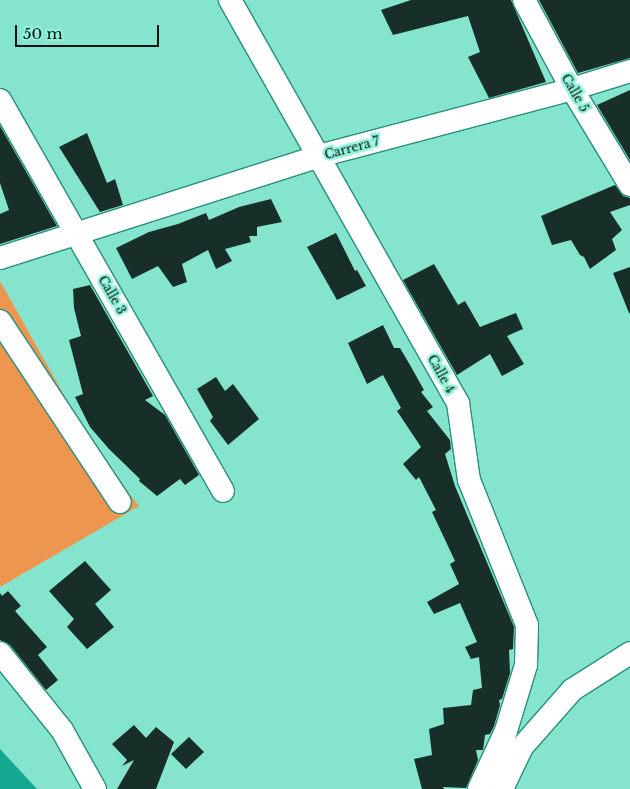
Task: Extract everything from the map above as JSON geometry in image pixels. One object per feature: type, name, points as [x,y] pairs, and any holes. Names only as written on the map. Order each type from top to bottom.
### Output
[{"type":"street","name":"Calle 4","points":[[230,0],[458,403],[469,480],[527,625],[526,665],[489,786]]},
{"type":"street","name":"Calle 5","points":[[524,0],[572,89],[630,185]]},
{"type":"street","name":"Carrera 7","points":[[0,258],[319,156],[572,89],[630,71]]},
{"type":"street","name":"Calle 3","points":[[0,100],[223,491]]},
{"type":"street","points":[[0,321],[120,502]]},
{"type":"street","points":[[0,653],[62,730],[95,789]]},
{"type":"street","points":[[489,786],[572,690],[630,654]]},
{"type":"shaded area","points":[[0,281],[97,454],[139,506],[0,587]]},
{"type":"shaded area","points":[[0,749],[37,789],[0,789]]},
{"type":"building","points":[[411,0],[511,0],[546,82],[489,98],[468,57],[480,52],[468,16],[393,35],[381,10]]},
{"type":"building","points":[[539,0],[630,0],[630,58],[578,73]]},
{"type":"building","points":[[630,90],[630,160],[597,105]]},
{"type":"building","points":[[0,126],[57,226],[0,244],[0,214],[9,210],[0,183]]},
{"type":"building","points":[[87,133],[107,183],[115,179],[123,205],[100,212],[59,147]]},
{"type":"building","points":[[615,185],[623,196],[630,198],[630,205],[610,212],[622,230],[612,239],[616,250],[590,269],[584,257],[580,255],[571,240],[552,245],[541,216]]},
{"type":"building","points":[[271,199],[282,222],[257,227],[257,236],[249,236],[251,242],[225,249],[232,261],[216,269],[208,250],[182,264],[187,282],[173,287],[158,266],[132,279],[116,248],[149,232],[178,224],[206,213],[209,220],[239,207]]},
{"type":"building","points":[[336,233],[355,271],[357,270],[366,286],[337,300],[307,247]]},
{"type":"building","points":[[434,264],[458,305],[465,301],[480,327],[516,313],[523,329],[507,336],[524,364],[502,376],[490,354],[457,375],[403,280]]},
{"type":"building","points":[[630,267],[630,313],[629,313],[613,273]]},
{"type":"building","points":[[90,285],[153,396],[145,400],[165,415],[199,475],[185,485],[180,479],[157,496],[139,481],[140,479],[109,449],[90,427],[75,397],[83,394],[69,340],[81,336],[74,308],[73,289]]},
{"type":"building","points":[[383,325],[394,348],[400,348],[424,390],[421,392],[433,407],[427,411],[450,440],[451,449],[445,454],[455,486],[514,627],[513,649],[509,650],[510,673],[502,699],[499,700],[500,705],[494,726],[490,734],[485,735],[483,750],[476,750],[478,760],[466,788],[443,787],[444,789],[422,789],[414,759],[432,755],[429,729],[444,724],[443,708],[471,705],[473,690],[482,688],[479,657],[471,659],[465,647],[477,642],[460,603],[434,614],[427,602],[459,584],[450,564],[455,561],[432,512],[436,510],[419,477],[416,480],[403,464],[421,447],[397,411],[401,408],[383,375],[367,384],[348,343]]},
{"type":"building","points":[[216,377],[225,391],[233,384],[259,419],[228,445],[210,421],[213,417],[197,389]]},
{"type":"building","points":[[85,561],[111,590],[95,604],[114,627],[87,649],[67,627],[74,619],[49,591]]},
{"type":"building","points":[[8,591],[21,606],[15,611],[47,647],[38,655],[58,680],[46,690],[10,645],[0,640],[0,593],[2,596]]},
{"type":"building","points":[[134,725],[146,738],[156,727],[174,742],[156,789],[117,789],[134,760],[122,766],[127,760],[112,744]]},
{"type":"building","points":[[189,737],[204,752],[186,769],[171,754]]}]
